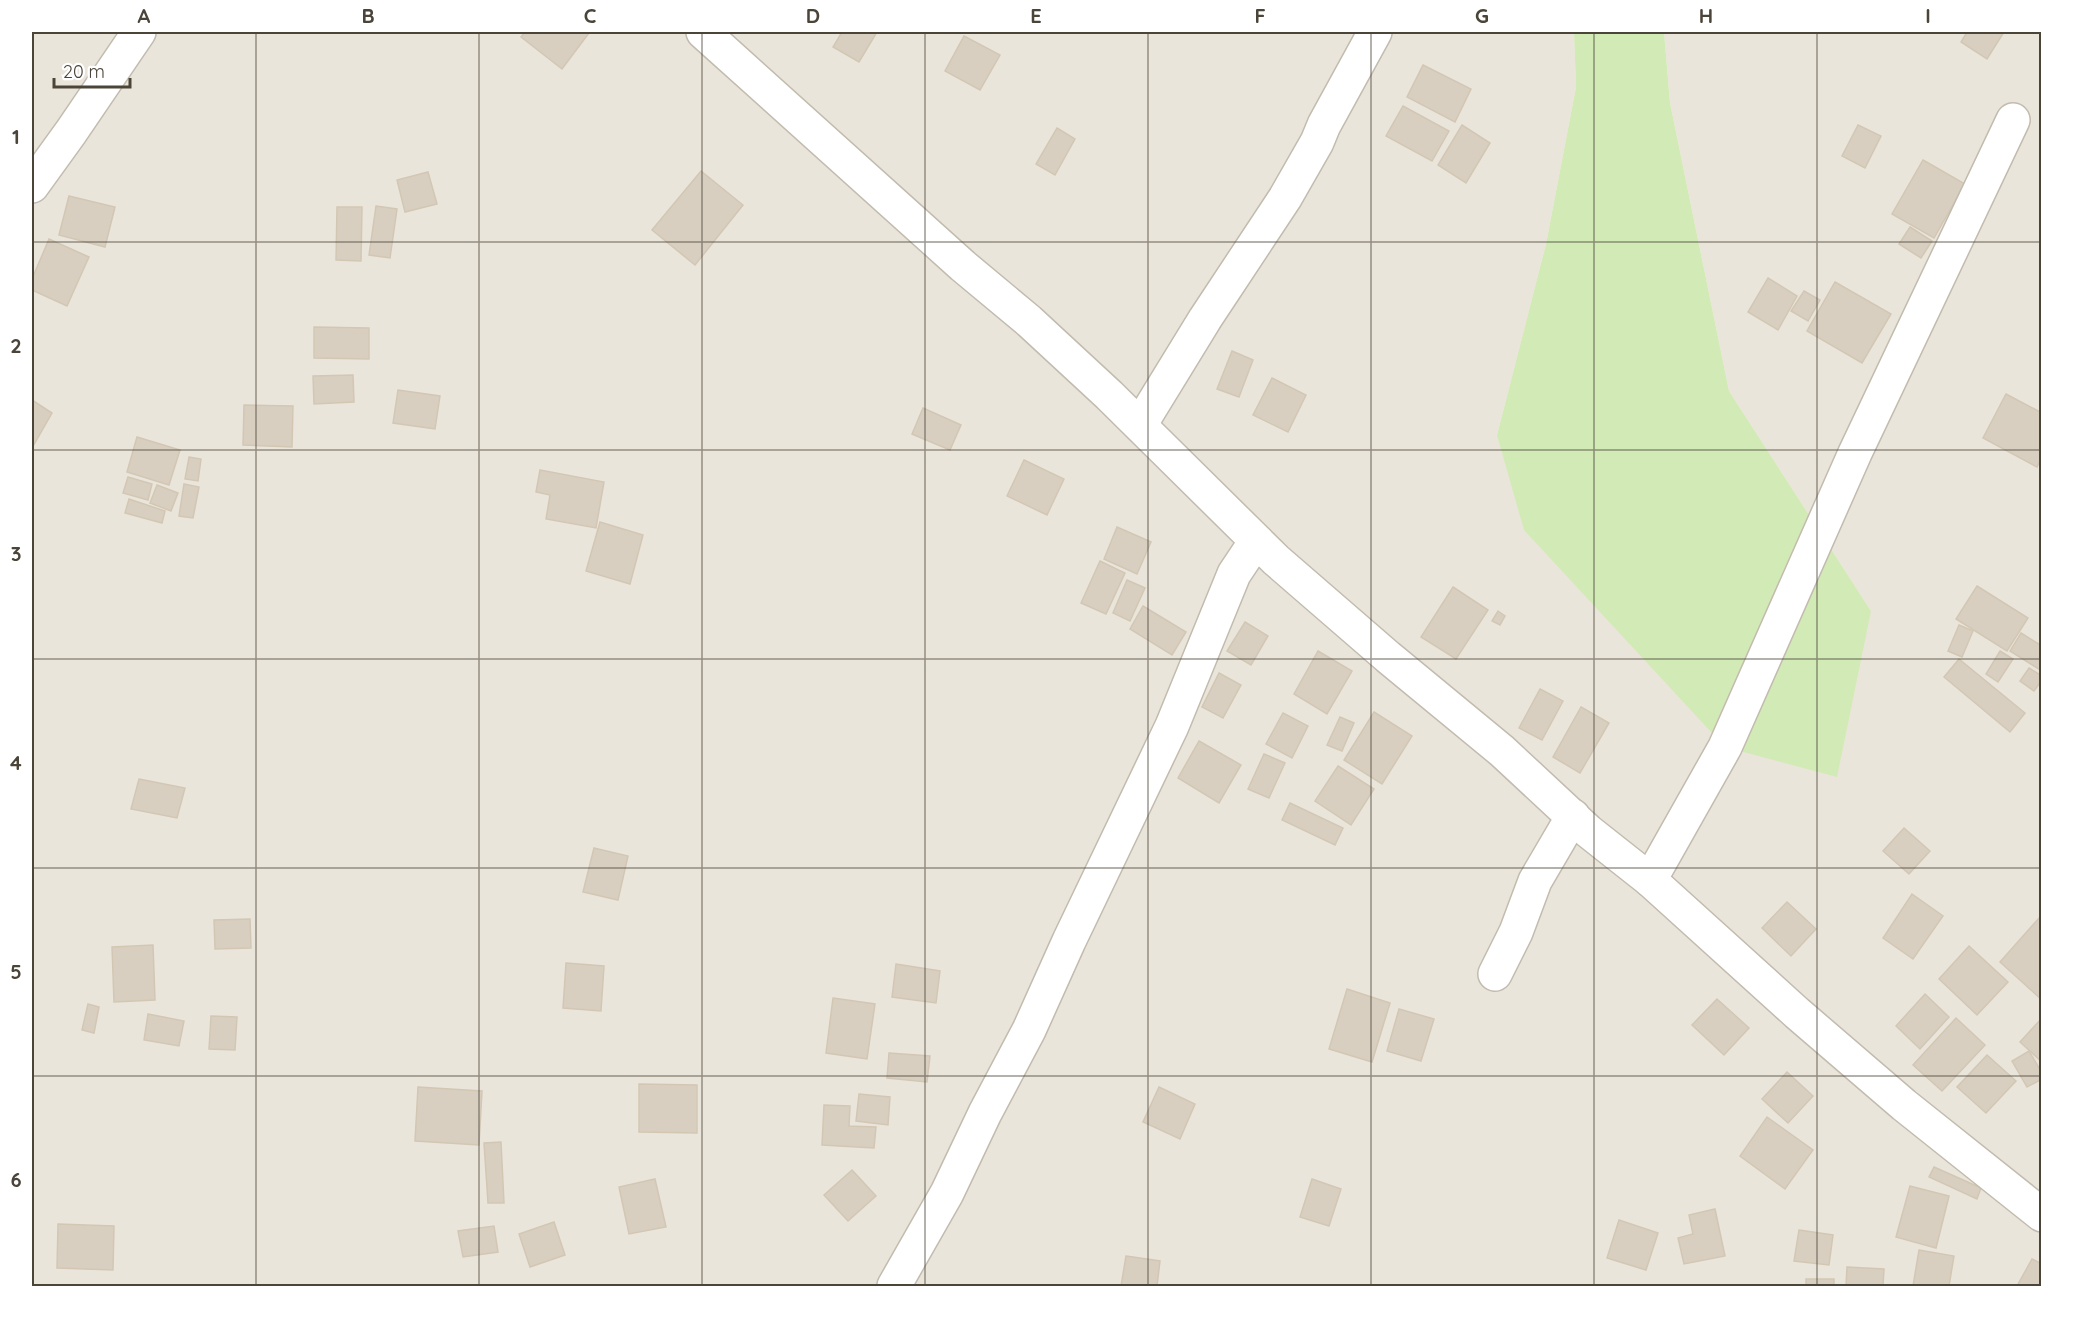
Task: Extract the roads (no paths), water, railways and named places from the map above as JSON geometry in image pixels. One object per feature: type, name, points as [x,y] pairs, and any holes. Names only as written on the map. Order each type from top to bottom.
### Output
[{"type":"street","points":[[32,186],[140,32]]},
{"type":"street","points":[[703,32],[963,266],[1029,321],[1140,425],[1256,541],[1345,621],[1502,751],[1588,831],[1650,880],[1865,1071],[2042,1215]]},
{"type":"street","points":[[1140,425],[1205,319],[1285,198],[1375,32]]},
{"type":"street","points":[[1650,880],[1725,747],[1855,453],[2013,120]]},
{"type":"street","points":[[894,1287],[947,1193],[985,1113],[1029,1030],[1172,726],[1234,574],[1256,541]]},
{"type":"street","points":[[1495,974],[1516,932],[1535,881],[1573,816]]}]
